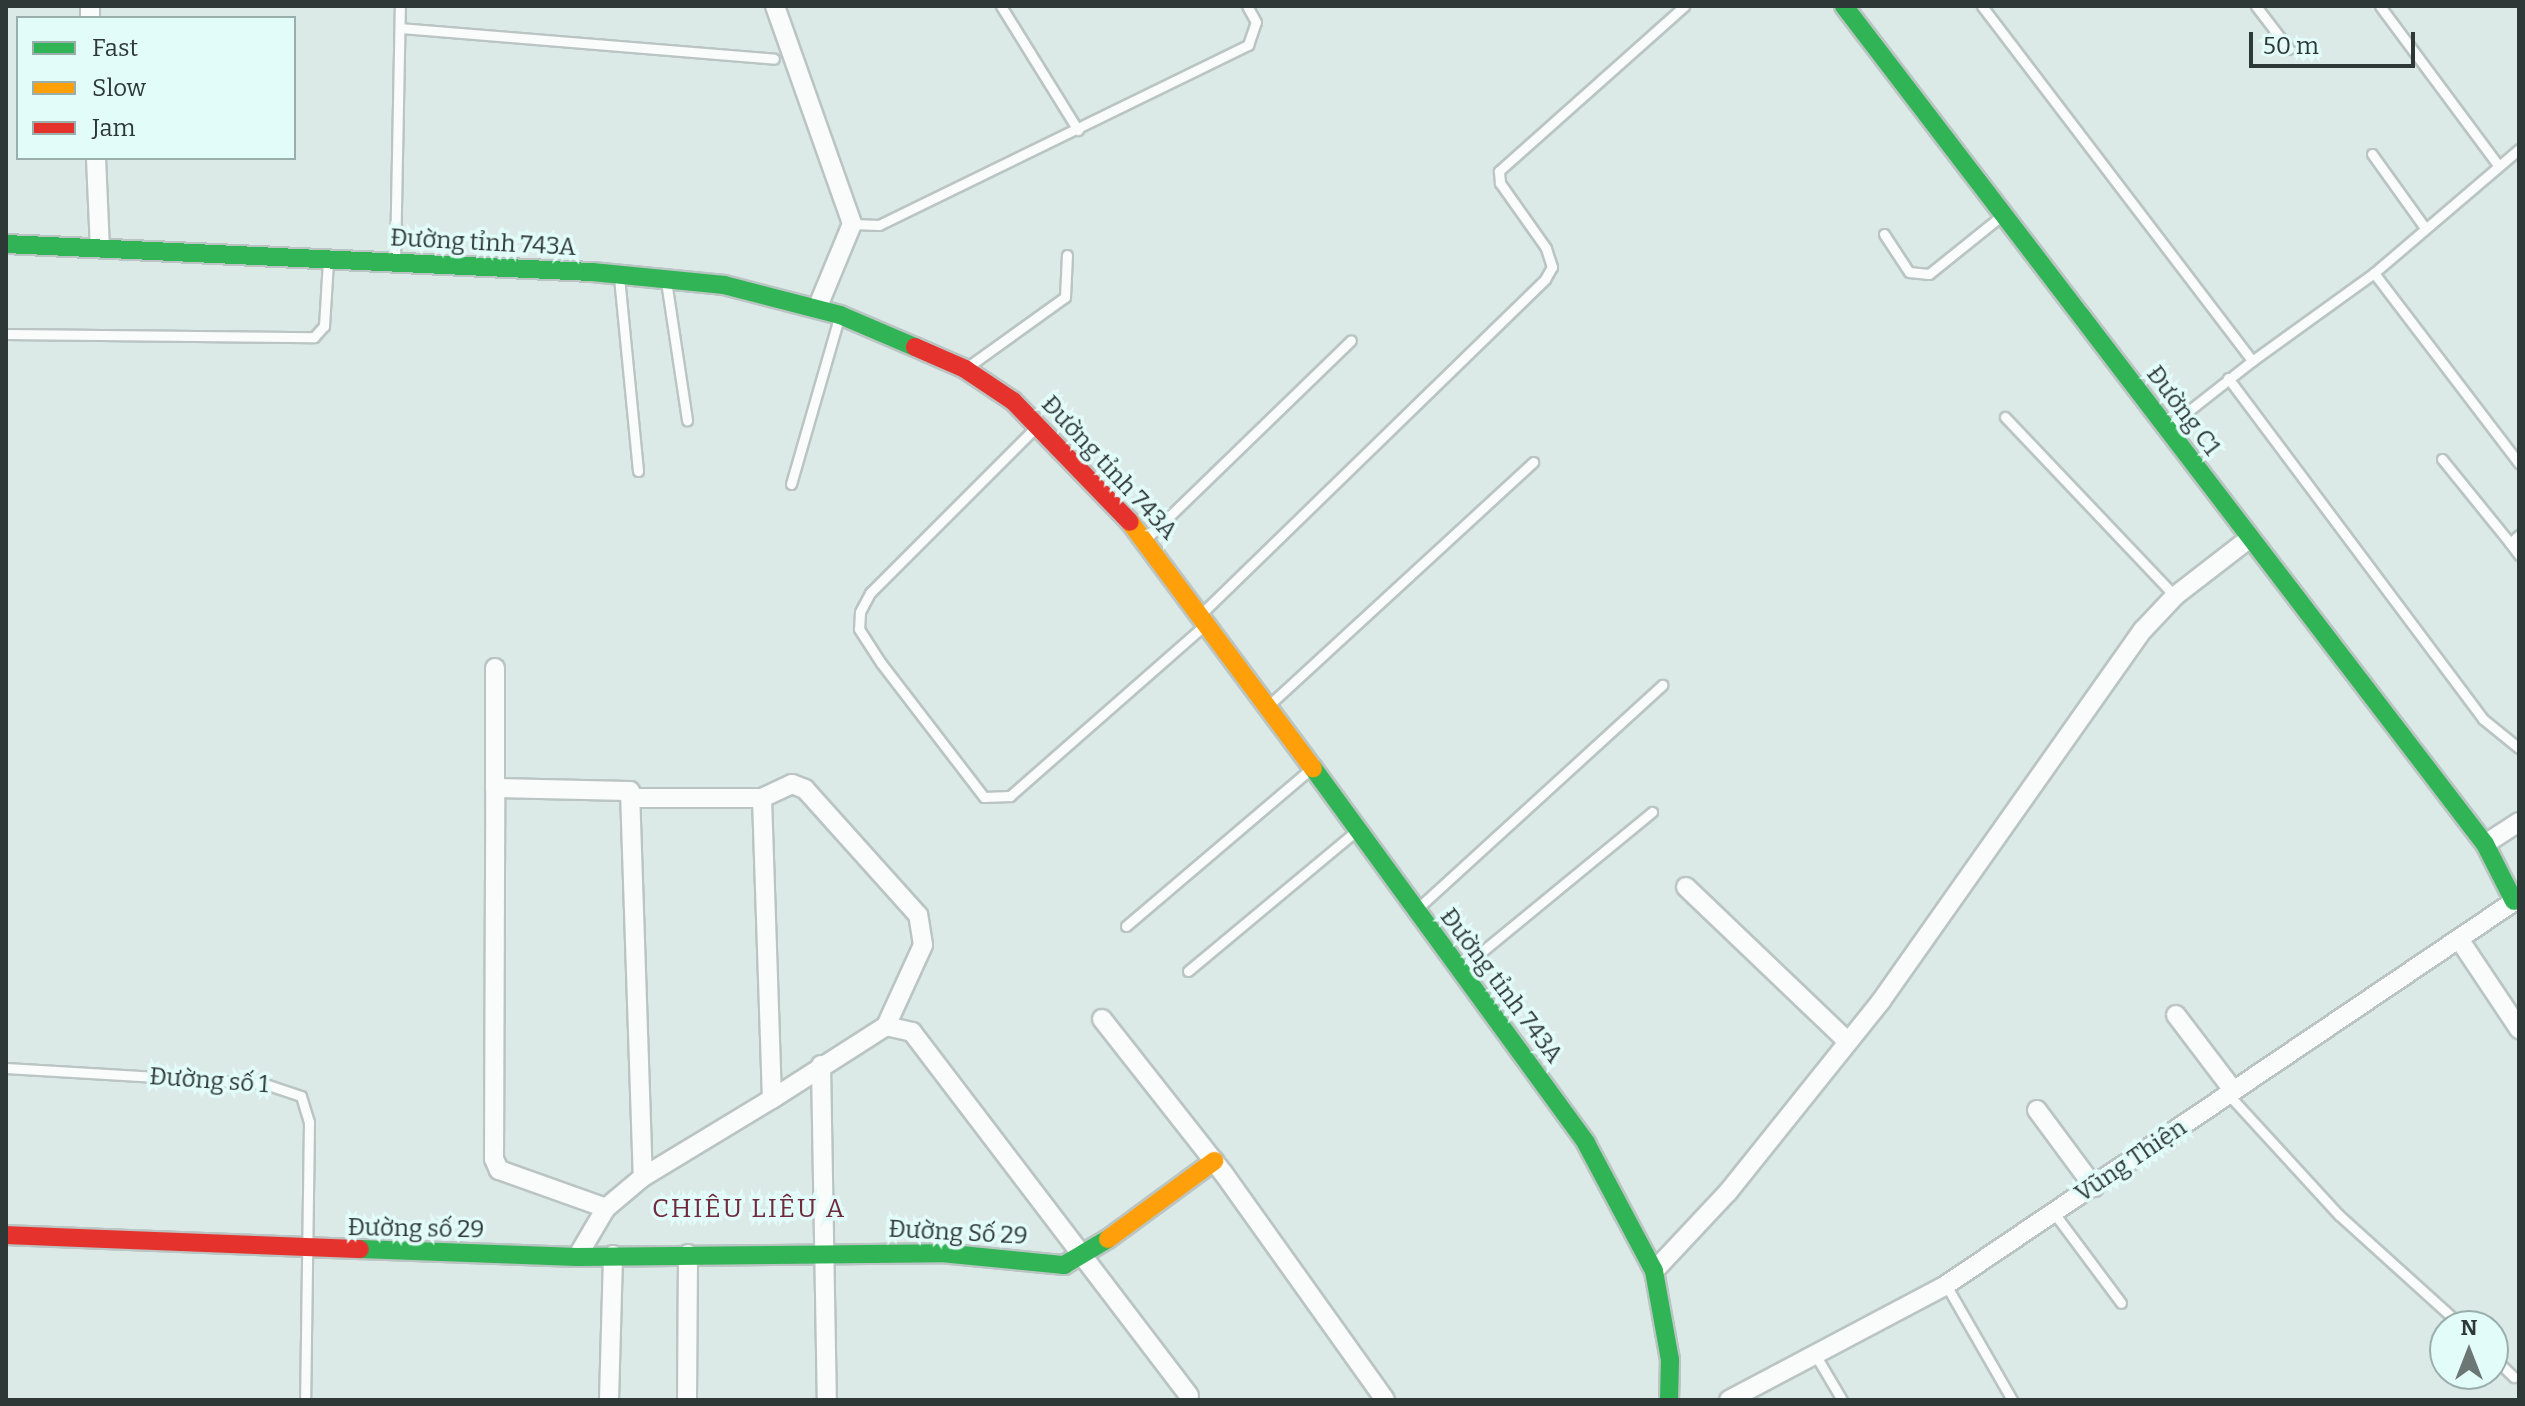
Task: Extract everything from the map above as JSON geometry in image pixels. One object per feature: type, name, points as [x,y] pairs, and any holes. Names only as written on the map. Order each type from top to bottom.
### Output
[{"type":"street","points":[[775,6],[852,224],[818,306]]},
{"type":"street","name":"Đường C1","points":[[1844,6],[2485,844],[2517,899]]},
{"type":"street","points":[[96,160],[100,248]]},
{"type":"street","name":"Đường tỉnh 743A","points":[[6,244],[665,278],[818,306],[965,369],[1039,424],[1146,539],[1355,832],[1594,1155],[1654,1271],[1670,1360],[1669,1400]]},
{"type":"street","points":[[1654,1271],[1728,1192],[1848,1042],[2143,630],[2175,596],[2250,538]]},
{"type":"street","points":[[495,668],[494,1159],[499,1170],[606,1208]]},
{"type":"street","points":[[577,1257],[606,1208],[643,1177],[886,1026],[923,945],[918,915],[805,789],[792,784],[762,798],[631,798]]},
{"type":"street","points":[[495,788],[624,789],[631,798],[643,1177]]},
{"type":"street","points":[[762,798],[772,1099]]},
{"type":"street","points":[[2485,844],[2519,822]]},
{"type":"street","points":[[1686,887],[1848,1042]]},
{"type":"street","name":"Vũng Thiện","points":[[1729,1400],[1946,1285],[2231,1092],[2461,942],[2517,899]]},
{"type":"street","points":[[2461,942],[2519,1029]]},
{"type":"street","points":[[2176,1015],[2231,1092]]},
{"type":"street","points":[[1102,1019],[1214,1161],[1385,1400]]},
{"type":"street","points":[[886,1026],[912,1032],[1086,1256],[1189,1395]]},
{"type":"street","points":[[821,1065],[827,1400]]},
{"type":"street","points":[[2037,1110],[2094,1187]]},
{"type":"street","points":[[1086,1256],[1214,1161]]},
{"type":"street","name":"Đường số 29","points":[[6,1235],[308,1251],[577,1257],[825,1252]]},
{"type":"street","name":"Đường Số 29","points":[[825,1252],[988,1255],[1064,1265],[1086,1256]]},
{"type":"street","points":[[687,1400],[688,1254]]},
{"type":"street","points":[[609,1400],[613,1255]]},
{"type":"lane","points":[[395,263],[400,6]]},
{"type":"lane","points":[[1001,6],[1078,130]]},
{"type":"lane","points":[[852,224],[879,225],[1248,45],[1256,22],[1247,6]]},
{"type":"lane","points":[[1039,424],[870,593],[860,612],[859,629],[881,663],[984,797],[1010,796],[1203,620],[1545,279],[1552,267],[1546,248],[1500,183],[1499,171],[1684,6]]},
{"type":"lane","points":[[1982,6],[2252,361]]},
{"type":"lane","points":[[2256,6],[2289,49]]},
{"type":"lane","points":[[2380,6],[2498,165]]},
{"type":"lane","points":[[400,28],[774,59]]},
{"type":"lane","points":[[2166,428],[2228,378],[2374,273],[2519,149]]},
{"type":"lane","points":[[2372,154],[2425,228]]},
{"type":"lane","points":[[1884,234],[1909,272],[1929,274],[2005,214]]},
{"type":"lane","points":[[965,369],[1065,297],[1067,255]]},
{"type":"lane","points":[[6,334],[314,337],[324,326],[328,259]]},
{"type":"lane","points":[[2374,273],[2519,463]]},
{"type":"lane","points":[[618,274],[638,471]]},
{"type":"lane","points":[[665,278],[687,420]]},
{"type":"lane","points":[[791,484],[840,315]]},
{"type":"lane","points":[[1146,539],[1351,340]]},
{"type":"lane","points":[[2228,378],[2483,719],[2519,748]]},
{"type":"lane","points":[[2005,417],[2175,596]]},
{"type":"lane","points":[[2442,459],[2519,555]]},
{"type":"lane","points":[[1266,708],[1533,462]]},
{"type":"lane","points":[[2510,543],[2519,535]]},
{"type":"lane","points":[[1415,911],[1662,685]]},
{"type":"lane","points":[[1126,926],[1310,768]]},
{"type":"lane","points":[[1460,970],[1652,812]]},
{"type":"lane","points":[[1188,971],[1355,832]]},
{"type":"lane","name":"Đường số 1","points":[[6,1068],[262,1083],[301,1096],[309,1122],[308,1251]]},
{"type":"lane","points":[[2231,1092],[2339,1215],[2444,1310]]},
{"type":"lane","points":[[2054,1213],[2121,1303]]},
{"type":"lane","points":[[305,1400],[308,1251]]},
{"type":"lane","points":[[1946,1285],[2012,1400]]},
{"type":"lane","points":[[1816,1356],[1842,1400]]},
{"type":"lane","points":[[2509,1372],[2514,1377]]},
{"type":"traffic: fast","points":[[1844,6],[2485,844],[2514,901]]},
{"type":"traffic: fast","points":[[6,244],[592,272],[724,285],[840,315],[915,347]]},
{"type":"traffic: fast","points":[[1313,768],[1586,1143],[1654,1271],[1670,1360],[1669,1400]]},
{"type":"traffic: fast","points":[[360,1249],[577,1257],[941,1253],[1064,1265],[1108,1239]]},
{"type":"traffic: slow","points":[[1130,522],[1313,768]]},
{"type":"traffic: slow","points":[[1108,1239],[1214,1161]]},
{"type":"traffic: jam","points":[[915,347],[965,369],[1013,401],[1130,522]]},
{"type":"traffic: jam","points":[[6,1235],[360,1249]]},
{"type":"district","name":"CHIÊU LIÊU A","points":[[749,1209]]}]
